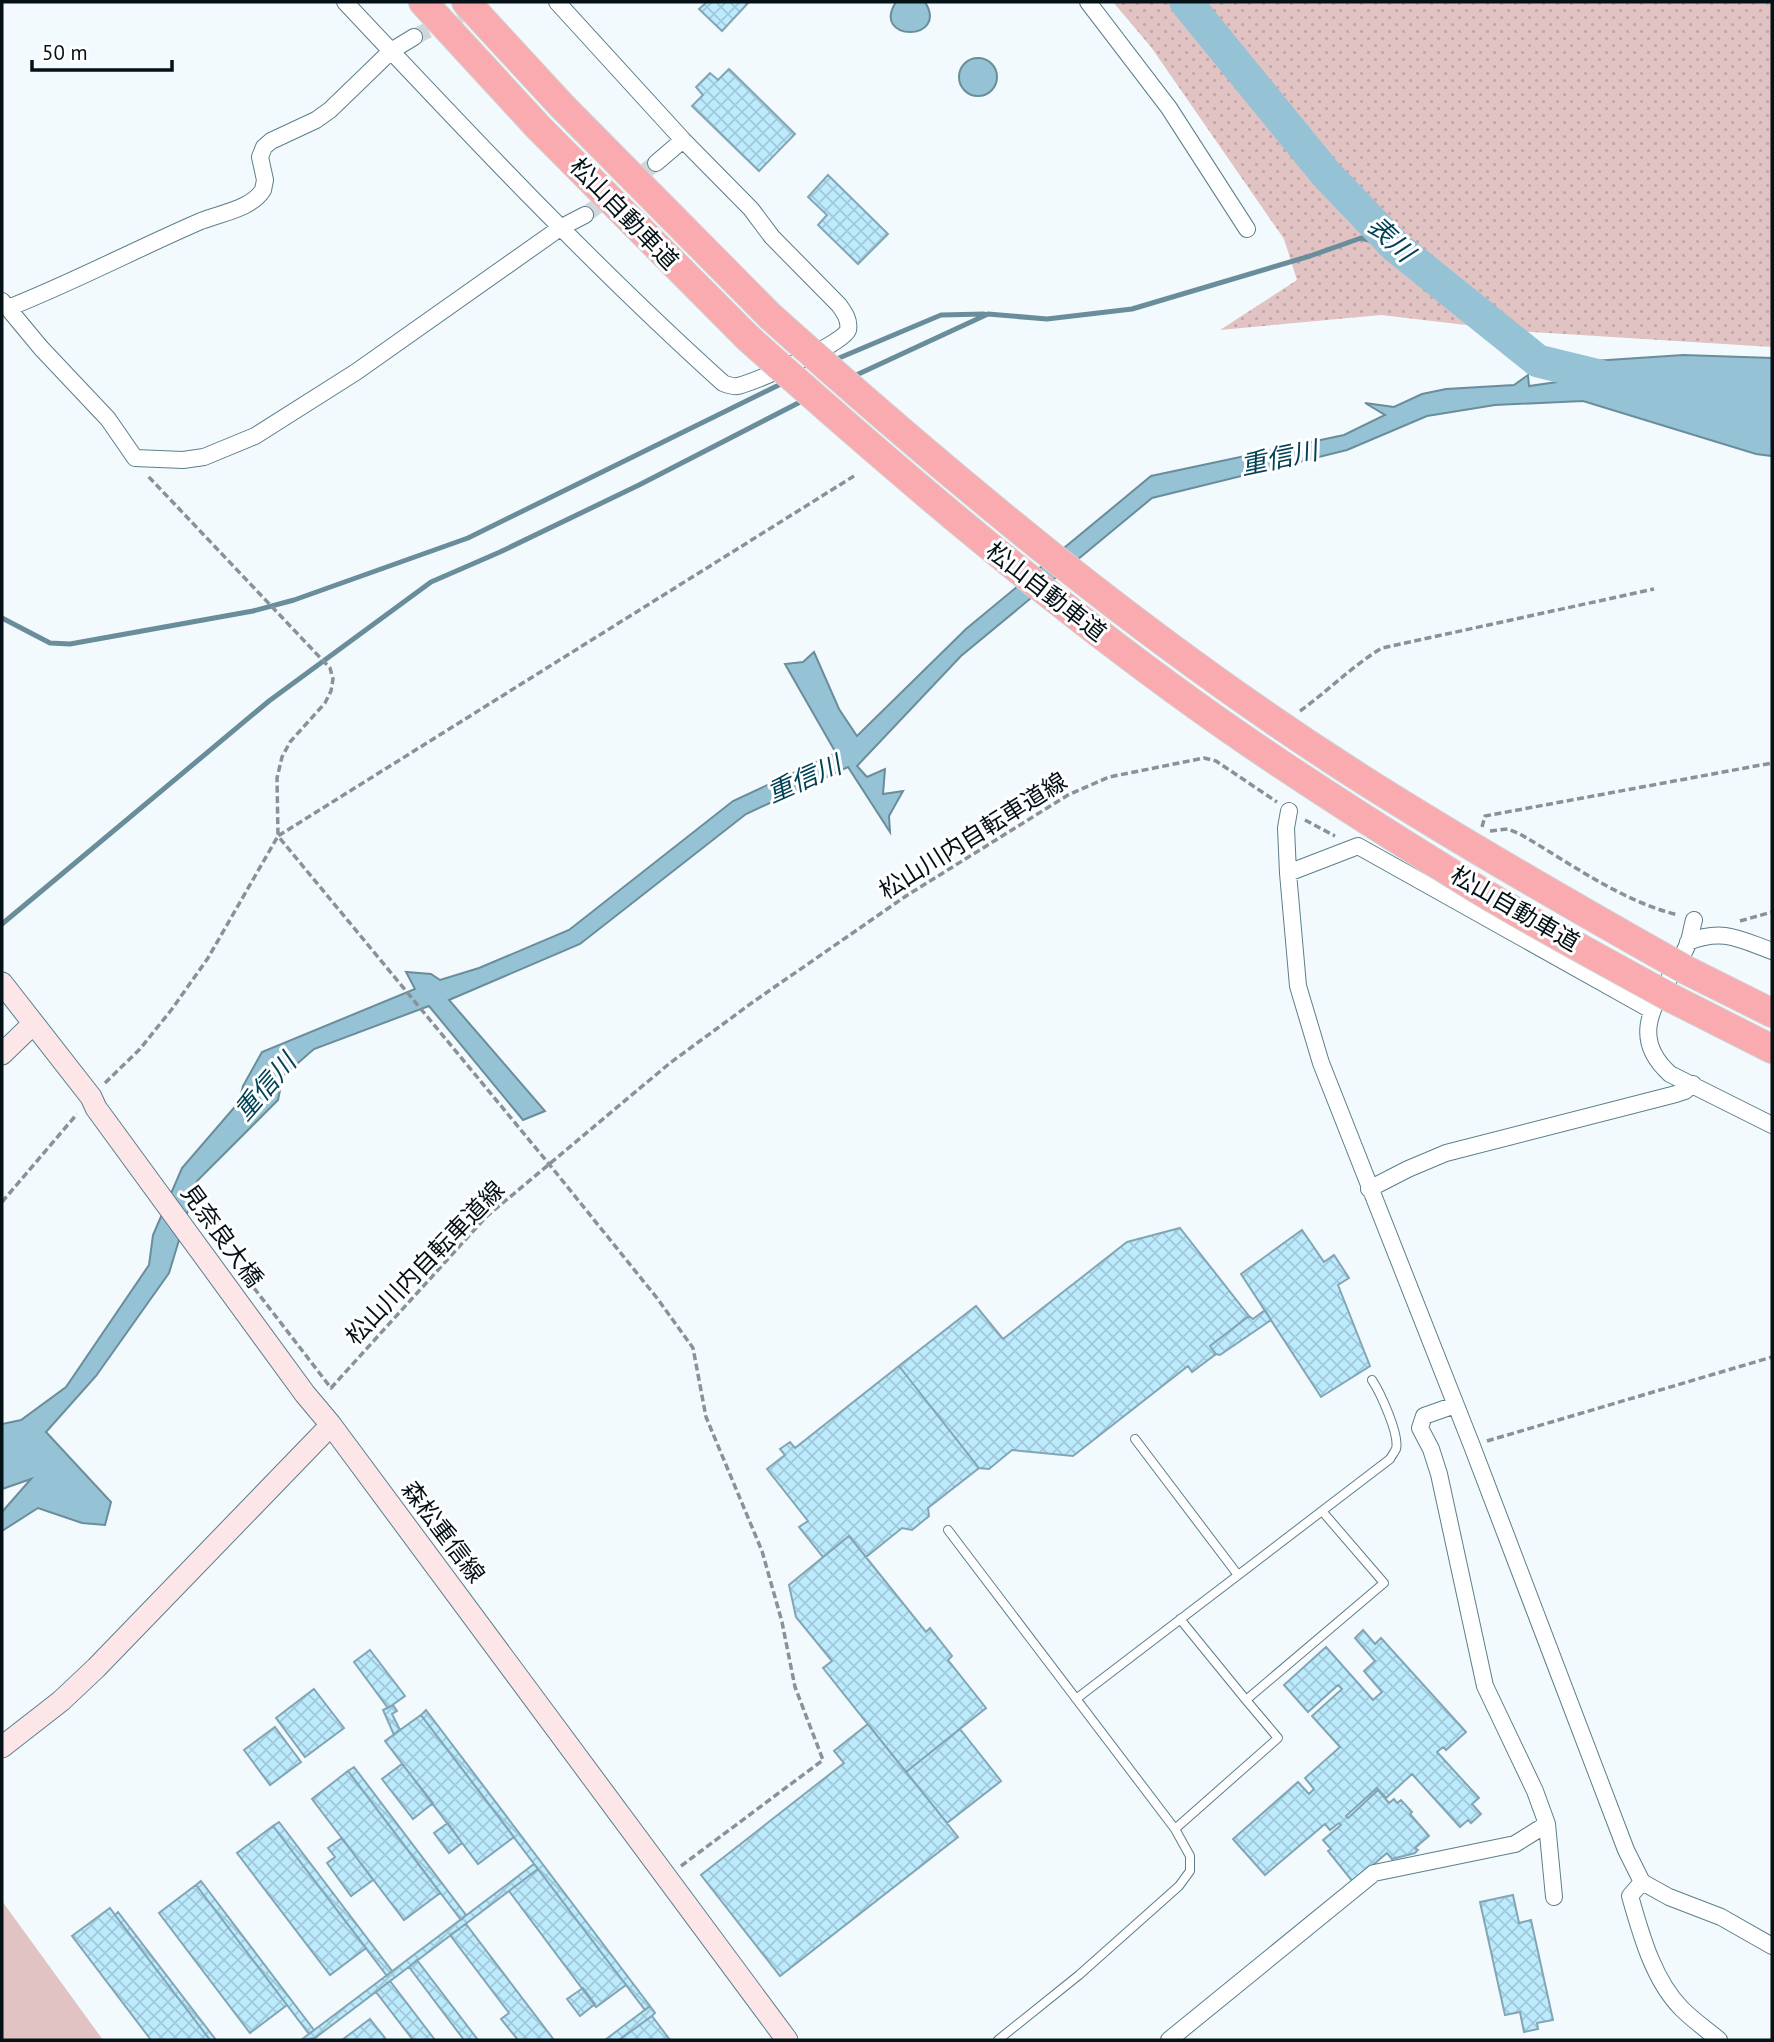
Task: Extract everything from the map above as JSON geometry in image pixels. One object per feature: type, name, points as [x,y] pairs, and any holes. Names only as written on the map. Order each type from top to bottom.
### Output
[{"type":"highway","name":"松山自動車道","points":[[423,2],[539,128],[748,338],[955,519],[1084,623],[1219,721],[1336,800],[1661,1004],[1772,1049]]},
{"type":"highway","name":"松山自動車道","points":[[466,2],[562,106],[770,316],[964,486],[1105,598],[1353,773],[1498,863],[1686,970],[1772,1013]]},
{"type":"main road","name":"見奈良大橋","points":[[2,983],[96,1098],[305,1394],[331,1425]]},
{"type":"main road","points":[[2,1055],[33,1024]]},
{"type":"main road","points":[[2,1747],[61,1702],[96,1668],[331,1425]]},
{"type":"main road","name":"森松重信線","points":[[331,1425],[787,2040]]},
{"type":"street","points":[[345,2],[560,228],[642,310],[723,383],[735,387],[766,376],[831,346],[844,337],[848,328],[847,316],[839,305],[772,237],[751,209],[683,140],[557,2]]},
{"type":"street","points":[[1088,2],[1168,108],[1247,229]]},
{"type":"street","points":[[414,37],[391,51],[330,110],[264,147],[260,157],[265,180],[263,190],[250,203],[201,221],[60,287],[5,304],[41,348],[93,401],[135,458],[183,460],[204,457],[255,436],[356,372],[560,228],[584,215]]},
{"type":"street","points":[[656,163],[683,140]]},
{"type":"street","points":[[1289,811],[1286,828],[1288,873],[1298,986],[1321,1063],[1472,1446],[1621,1837],[1642,1882],[1669,1897],[1721,1917],[1772,1947]]},
{"type":"street","points":[[1288,873],[1357,846],[1661,1004]]},
{"type":"street","points":[[1694,920],[1688,942],[1647,1035],[1659,1064],[1670,1074],[1772,1125]]},
{"type":"street","points":[[1688,942],[1718,934],[1736,937],[1772,951]]},
{"type":"street","points":[[1369,1189],[1446,1153],[1676,1094],[1693,1084]]},
{"type":"street","points":[[1455,1405],[1424,1416],[1420,1428],[1431,1449],[1439,1474],[1485,1686],[1535,1791],[1547,1824],[1555,1897]]},
{"type":"street","points":[[1169,2040],[1374,1873],[1516,1844],[1547,1824]]},
{"type":"street","points":[[1642,1882],[1630,1896],[1651,1958],[1666,1989],[1681,2009],[1719,2040]]},
{"type":"lane","points":[[1076,1699],[1390,1459],[1396,1450],[1396,1441],[1382,1396],[1373,1380]]},
{"type":"lane","points":[[1135,1439],[1238,1575]]},
{"type":"lane","points":[[1246,1700],[1384,1583],[1322,1511]]},
{"type":"lane","points":[[948,1530],[1175,1829],[1190,1856],[1191,1871],[1188,1876],[1079,1975],[998,2040]]},
{"type":"lane","points":[[1175,1829],[1278,1738],[1180,1619]]},
{"type":"path","points":[[135,458],[152,482],[330,668],[333,679],[325,703],[289,741],[282,757],[277,778],[278,836],[549,1164],[694,1348],[706,1416],[762,1551],[782,1622],[794,1687],[823,1760],[666,1877]]},
{"type":"path","points":[[2,1202],[140,1049],[172,1009],[208,958],[278,836],[854,476]]},
{"type":"path","points":[[1330,690],[1356,664],[1382,648],[1654,589]]},
{"type":"path","name":"松山川内自転車道線","points":[[323,1378],[331,1388],[486,1217],[670,1063],[906,896],[1068,795],[1109,777],[1204,758],[1216,761],[1320,829],[1357,846]]},
{"type":"path","points":[[1694,920],[1639,901],[1508,829],[1481,832],[1485,816],[1772,763]]},
{"type":"path","points":[[1730,923],[1772,912]]},
{"type":"path","points":[[1472,1446],[1772,1357]]},
{"type":"shaded area","points":[[1113,2],[1772,2],[1772,347],[1517,331],[1381,315],[1220,330],[1297,280],[1284,239],[1151,47]]},
{"type":"shaded area","points":[[2,1901],[103,2040],[2,2040]]},
{"type":"water","points":[[896,2],[925,2],[930,15],[927,24],[920,30],[900,30],[893,24],[891,15]]},
{"type":"water","points":[[978,58],[991,64],[997,77],[991,90],[978,96],[965,90],[959,77],[965,64]]},
{"type":"water","name":"重信川","points":[[1683,355],[1772,358],[1772,456],[1756,454],[1583,401],[1495,405],[1427,416],[1347,450],[1152,498],[961,656],[857,766],[867,777],[885,769],[883,794],[903,791],[889,816],[890,832],[848,767],[746,814],[580,944],[449,1000],[545,1111],[523,1120],[429,1006],[314,1049],[283,1076],[278,1100],[197,1181],[169,1273],[96,1376],[46,1432],[111,1502],[105,1525],[82,1523],[38,1508],[2,1531],[2,1512],[31,1479],[2,1489],[2,1424],[21,1420],[66,1387],[149,1265],[153,1235],[182,1168],[239,1102],[243,1086],[262,1052],[415,989],[406,972],[431,974],[440,980],[479,968],[569,930],[733,801],[836,753],[785,664],[803,662],[814,652],[839,709],[857,736],[966,629],[1151,476],[1344,435],[1385,415],[1365,403],[1394,407],[1422,394],[1446,389],[1514,385],[1528,375],[1529,386],[1557,382],[1593,361]]},
{"type":"building","points":[[707,2],[749,2],[722,31],[699,9]]},
{"type":"building","points":[[729,69],[795,134],[759,171],[692,106],[703,95],[696,87],[710,73],[718,80]]},
{"type":"building","points":[[828,175],[888,234],[858,264],[818,225],[827,215],[808,197]]},
{"type":"building","points":[[1180,1228],[1249,1316],[1210,1346],[1216,1354],[1192,1372],[1188,1366],[1073,1456],[1012,1450],[989,1469],[979,1468],[899,1366],[976,1306],[1003,1339],[1127,1242]]},
{"type":"building","points":[[1302,1230],[1324,1262],[1334,1255],[1349,1278],[1338,1285],[1370,1366],[1321,1397],[1241,1274]]},
{"type":"building","points":[[1265,1310],[1271,1320],[1220,1355],[1216,1354],[1210,1346],[1249,1316],[1253,1319]]},
{"type":"building","points":[[899,1366],[979,1468],[928,1508],[929,1516],[912,1530],[902,1528],[866,1557],[849,1536],[823,1557],[799,1527],[808,1521],[767,1469],[785,1455],[780,1449],[790,1442],[795,1448]]},
{"type":"building","points":[[849,1536],[926,1632],[930,1628],[952,1656],[948,1660],[986,1708],[906,1772],[823,1668],[832,1661],[796,1617],[789,1585]]},
{"type":"building","points":[[1363,1630],[1375,1644],[1381,1638],[1466,1732],[1446,1750],[1443,1747],[1437,1752],[1479,1798],[1472,1804],[1481,1814],[1471,1823],[1468,1820],[1460,1827],[1412,1774],[1386,1798],[1377,1788],[1346,1816],[1348,1818],[1378,1790],[1389,1803],[1394,1799],[1397,1803],[1401,1800],[1429,1836],[1415,1848],[1418,1850],[1415,1853],[1392,1859],[1387,1853],[1353,1882],[1328,1851],[1331,1849],[1323,1840],[1341,1825],[1339,1823],[1330,1830],[1325,1824],[1265,1875],[1233,1839],[1298,1782],[1309,1794],[1314,1789],[1305,1778],[1340,1747],[1312,1716],[1342,1689],[1338,1685],[1308,1712],[1284,1685],[1326,1647],[1373,1700],[1382,1692],[1364,1671],[1375,1661],[1355,1638]]},
{"type":"building","points":[[370,1650],[405,1696],[388,1708],[354,1662]]},
{"type":"building","points":[[314,1689],[344,1728],[305,1757],[276,1718]]},
{"type":"building","points":[[393,1705],[397,1711],[392,1714],[400,1730],[394,1735],[383,1710]]},
{"type":"building","points":[[426,1710],[650,2006],[645,2010],[421,1715]]},
{"type":"building","points":[[421,1715],[514,1837],[478,1864],[385,1741]]},
{"type":"building","points":[[868,1724],[958,1837],[780,1976],[701,1875],[844,1763],[834,1751]]},
{"type":"building","points":[[275,1727],[301,1762],[270,1785],[244,1750]]},
{"type":"building","points":[[960,1729],[1001,1781],[947,1823],[906,1772]]},
{"type":"building","points":[[402,1764],[433,1803],[413,1819],[382,1779]]},
{"type":"building","points":[[354,1767],[466,1915],[461,1920],[348,1771]]},
{"type":"building","points":[[348,1771],[440,1893],[404,1920],[312,1799]]},
{"type":"building","points":[[279,1822],[392,1971],[387,1976],[273,1826]]},
{"type":"building","points":[[448,1823],[462,1843],[449,1853],[434,1833]]},
{"type":"building","points":[[273,1826],[366,1948],[330,1975],[237,1853]]},
{"type":"building","points":[[342,1838],[373,1880],[351,1896],[327,1863],[335,1857],[328,1848]]},
{"type":"building","points":[[534,1864],[538,1869],[315,2038],[301,2040]]},
{"type":"building","points":[[538,1869],[626,1985],[596,2007],[509,1891]]},
{"type":"building","points":[[201,1881],[314,2030],[309,2034],[196,1885]]},
{"type":"building","points":[[196,1885],[287,2005],[250,2033],[159,1913]]},
{"type":"building","points":[[1513,1895],[1519,1923],[1531,1920],[1553,2020],[1537,2023],[1538,2029],[1524,2032],[1520,2012],[1505,2015],[1480,1902]]},
{"type":"building","points":[[110,1908],[210,2040],[151,2040],[72,1936]]},
{"type":"building","points":[[118,1912],[216,2040],[210,2040],[115,1915]]},
{"type":"building","points":[[466,1924],[554,2040],[518,2040],[501,2019],[509,2013],[450,1935]]},
{"type":"building","points":[[417,1960],[478,2040],[464,2040],[409,1967]]},
{"type":"building","points":[[390,1981],[435,2040],[413,2040],[376,1992]]},
{"type":"building","points":[[583,1988],[595,2004],[580,2016],[567,1999]]},
{"type":"building","points":[[650,2006],[655,2013],[652,2016],[619,2040],[605,2040]]},
{"type":"building","points":[[652,2016],[670,2040],[619,2040]]},
{"type":"building","points":[[370,2019],[385,2038],[383,2040],[342,2040]]},
{"type":"waterway","name":"表川","points":[[1186,2],[1326,174],[1396,247],[1538,361],[1620,381]]},
{"type":"waterway","points":[[852,377],[988,314],[1047,319],[1132,309],[1361,238],[1396,247]]},
{"type":"waterway","points":[[832,361],[941,315],[984,314]]},
{"type":"waterway","points":[[2,618],[50,643],[70,644],[253,611],[294,600],[468,538],[785,382]]},
{"type":"waterway","points":[[2,924],[269,701],[431,582],[639,485],[806,399]]},
{"type":"tunnel","points":[[414,37],[486,2]]},
{"type":"tunnel","points":[[585,215],[656,163]]}]
